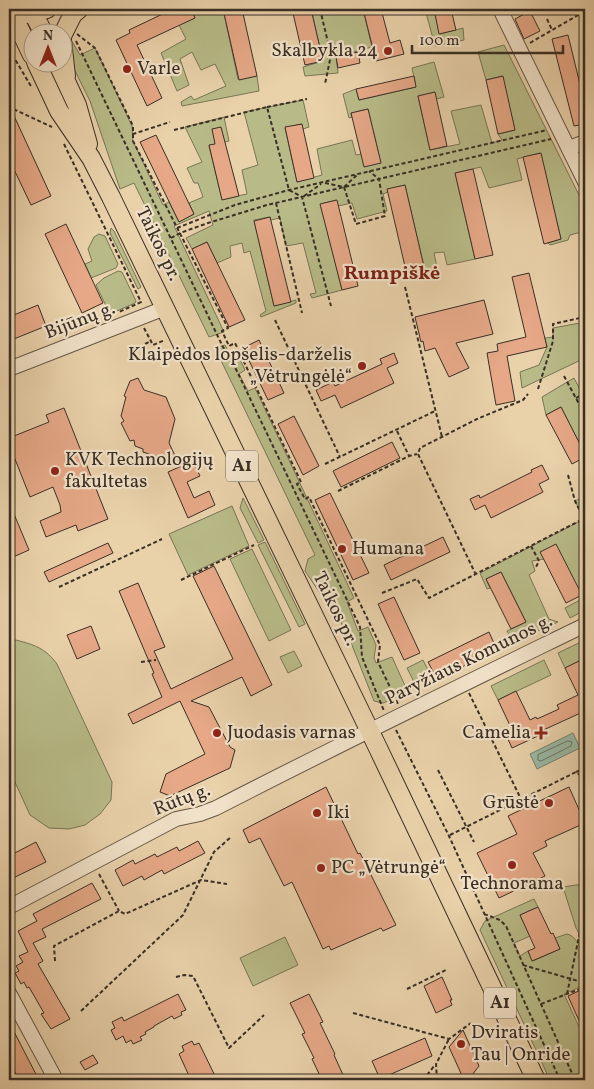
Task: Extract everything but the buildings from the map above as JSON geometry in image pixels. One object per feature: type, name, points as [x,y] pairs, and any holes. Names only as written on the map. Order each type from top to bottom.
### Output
[{"type":"main road","points":[[71,22],[73,14],[78,9]]},
{"type":"main road","points":[[22,35],[11,14],[37,10]]},
{"type":"main road","name":"Taikos pr.","points":[[41,72],[59,111],[92,158],[370,730],[536,1080]]},
{"type":"main road","name":"Taikos pr.","points":[[62,72],[77,105],[92,158]]},
{"type":"main road","points":[[66,72],[66,82]]},
{"type":"street","points":[[500,9],[585,182]]},
{"type":"street","points":[[564,137],[585,142]]},
{"type":"street","name":"Bijūnų g.","points":[[9,369],[165,308]]},
{"type":"street","name":"Paryžiaus Komunos g.","points":[[370,730],[390,712],[465,684],[585,624]]},
{"type":"street","name":"Rūtų g.","points":[[9,907],[176,819],[200,814],[216,808],[370,730]]},
{"type":"street","points":[[9,993],[56,1080]]},
{"type":"path","points":[[320,9],[331,55],[325,84]]},
{"type":"path","points":[[520,49],[585,11]]},
{"type":"path","points":[[547,19],[552,30]]},
{"type":"path","points":[[72,38],[95,48],[132,126],[132,141],[228,328],[222,330],[229,346],[235,344],[301,482],[297,484],[305,499],[309,497],[380,645],[378,662],[398,704],[390,712]]},
{"type":"path","points":[[72,38],[75,39],[360,627],[362,657],[378,692],[383,711],[390,712]]},
{"type":"path","points":[[9,96],[13,98],[9,107],[56,129]]},
{"type":"path","points":[[174,130],[308,99]]},
{"type":"path","points":[[267,107],[289,190],[302,197],[331,306]]},
{"type":"path","points":[[132,134],[170,122]]},
{"type":"path","points":[[171,238],[180,233],[276,203],[525,144],[564,137]]},
{"type":"path","points":[[177,228],[234,205],[369,171],[564,137]]},
{"type":"path","points":[[61,138],[141,302],[135,305]]},
{"type":"path","points":[[344,187],[356,224],[386,216],[379,179],[369,171]]},
{"type":"path","points":[[344,187],[358,174]]},
{"type":"path","points":[[302,197],[323,183],[344,187]]},
{"type":"path","points":[[276,203],[302,313]]},
{"type":"path","points":[[405,288],[442,437]]},
{"type":"path","points":[[538,389],[553,341],[554,324],[580,318]]},
{"type":"path","points":[[275,320],[340,457]]},
{"type":"path","points":[[145,344],[150,341]]},
{"type":"path","points":[[564,376],[585,415]]},
{"type":"path","points":[[476,575],[418,454],[420,448],[477,419],[522,400],[528,394]]},
{"type":"path","points":[[576,398],[585,394]]},
{"type":"path","points":[[326,464],[435,411]]},
{"type":"path","points":[[397,430],[409,456]]},
{"type":"path","points":[[338,491],[409,456],[418,454]]},
{"type":"path","points":[[382,593],[417,579],[429,598],[585,519],[575,501],[568,475]]},
{"type":"path","points":[[59,588],[162,539]]},
{"type":"path","points":[[181,580],[254,545]]},
{"type":"path","points":[[531,546],[539,561],[536,567]]},
{"type":"path","points":[[141,662],[156,660]]},
{"type":"path","points":[[465,684],[521,800]]},
{"type":"path","points":[[390,712],[449,836],[560,1080]]},
{"type":"path","points":[[449,836],[585,768]]},
{"type":"path","points":[[438,770],[474,842]]},
{"type":"path","points":[[576,772],[585,779]]},
{"type":"path","points":[[81,1011],[184,915],[214,852],[231,837]]},
{"type":"path","points":[[93,862],[119,911],[125,914],[201,880],[227,884]]},
{"type":"path","points":[[567,994],[585,908]]},
{"type":"path","points":[[55,962],[54,946],[119,911]]},
{"type":"path","points":[[484,914],[500,920],[506,926],[575,1080]]},
{"type":"path","points":[[523,965],[585,983]]},
{"type":"path","points":[[407,989],[446,970]]},
{"type":"path","points":[[176,977],[184,975],[193,976],[229,1048],[264,1015]]},
{"type":"path","points":[[541,1004],[585,987]]},
{"type":"path","points":[[353,1013],[449,1039]]},
{"type":"path","points":[[422,1080],[436,1064],[449,1039],[471,1023]]},
{"type":"path","points":[[436,1064],[437,1080]]},
{"type":"green space","points":[[191,9],[223,9],[238,79],[257,76],[259,91],[182,106],[181,102],[191,96],[194,100],[226,86],[215,64],[201,70],[192,52],[180,59],[189,85],[177,91],[161,53],[186,39],[179,25],[195,18]]},
{"type":"green space","points":[[311,9],[363,9],[372,47],[336,57],[338,73],[305,76],[303,67],[323,61]]},
{"type":"green space","points":[[425,9],[434,9],[440,34],[463,28],[464,40],[435,46]]},
{"type":"green space","points":[[72,41],[80,55],[95,48],[132,126],[133,141],[163,205],[169,202],[179,222],[194,214],[189,203],[203,197],[198,183],[194,183],[187,168],[202,162],[185,127],[224,117],[229,141],[209,146],[222,199],[247,194],[242,170],[258,165],[244,112],[303,100],[309,127],[303,129],[301,124],[285,128],[297,182],[322,175],[317,149],[352,140],[356,155],[361,154],[381,163],[368,109],[351,113],[352,117],[349,118],[343,94],[356,89],[359,100],[416,87],[412,68],[434,62],[444,97],[436,99],[435,92],[418,96],[430,150],[460,144],[451,111],[481,105],[492,143],[502,140],[498,134],[515,130],[502,76],[486,80],[478,52],[504,45],[585,207],[585,231],[570,235],[568,240],[550,245],[548,243],[561,239],[540,153],[517,159],[522,180],[489,188],[481,167],[455,173],[475,259],[447,265],[444,252],[434,253],[437,267],[425,271],[405,185],[388,189],[388,192],[383,194],[387,211],[357,219],[352,203],[338,206],[336,200],[321,204],[342,290],[312,298],[310,294],[316,293],[303,243],[286,246],[280,218],[271,220],[270,217],[254,220],[274,306],[296,300],[296,303],[261,317],[260,315],[266,311],[250,251],[244,253],[242,243],[230,246],[231,257],[217,263],[207,242],[192,249],[186,238],[213,225],[209,211],[174,226],[224,332],[209,337],[134,183],[120,189],[90,101],[72,65]]},
{"type":"green space","points":[[111,228],[141,287],[138,289],[110,233]]},
{"type":"green space","points":[[99,234],[105,236],[118,264],[116,268],[91,278],[85,264],[92,261],[88,249],[94,237]]},
{"type":"green space","points":[[118,271],[122,272],[136,301],[110,314],[96,285],[104,278]]},
{"type":"green space","points":[[585,322],[585,358],[522,388],[520,372],[539,365],[547,347],[545,338],[553,337],[553,328]]},
{"type":"green space","points":[[225,345],[229,353],[236,351],[245,370],[239,374],[248,391],[255,388],[354,598],[347,602],[358,631],[368,627],[376,645],[374,658],[376,663],[392,657],[407,690],[392,697],[393,699],[383,703],[374,701],[350,640],[329,600],[326,602],[305,571],[308,559],[315,555],[215,348]]},
{"type":"green space","points":[[574,378],[583,395],[585,409],[585,454],[561,407],[546,415],[542,397]]},
{"type":"green space","points":[[585,496],[585,548],[581,551],[585,559],[585,610],[570,618],[565,608],[584,598],[544,559],[532,561],[535,571],[529,575],[549,619],[558,622],[513,642],[507,631],[526,622],[501,572],[486,579],[490,588],[487,589],[480,573],[584,519],[575,501]]},
{"type":"green space","points":[[243,498],[264,540],[258,543],[240,508]]},
{"type":"green space","points":[[232,506],[249,546],[188,575],[169,534]]},
{"type":"green space","points":[[265,542],[305,624],[299,627],[258,545]]},
{"type":"green space","points":[[252,549],[291,630],[269,641],[230,559]]},
{"type":"green space","points":[[16,640],[39,648],[57,664],[112,782],[111,800],[100,814],[85,825],[69,829],[49,828],[30,815],[9,769],[9,641]]},
{"type":"green space","points":[[585,640],[585,658],[565,668],[558,653]]},
{"type":"green space","points":[[294,651],[302,666],[288,673],[280,657]]},
{"type":"green space","points":[[423,660],[432,678],[416,686],[407,668]]},
{"type":"green space","points":[[544,660],[551,675],[498,700],[491,686]]},
{"type":"green space","points":[[583,884],[585,890],[585,945],[576,928],[563,887]]},
{"type":"green space","points":[[534,899],[538,907],[520,915],[530,936],[514,943],[520,956],[528,951],[533,961],[560,949],[555,938],[567,934],[575,939],[583,955],[585,970],[583,971],[583,984],[564,994],[585,1040],[585,1080],[550,1080],[480,930],[485,921]]},
{"type":"green space","points":[[285,937],[298,965],[253,986],[240,958]]},
{"type":"water","points":[[573,733],[580,748],[537,769],[530,754]]},
{"type":"place","name":"Skalbykla 24","points":[[388,51]]},
{"type":"place","name":"Varle","points":[[127,69]]},
{"type":"place","name":"Klaipėdos lopšelis-darželis „Vėtrungėlė“","points":[[362,366]]},
{"type":"place","name":"KVK Technologijų fakultetas","points":[[55,471]]},
{"type":"place","name":"Humana","points":[[342,549]]},
{"type":"place","name":"Juodasis varnas","points":[[217,733]]},
{"type":"place","name":"Camelia","points":[[541,733]]},
{"type":"place","name":"Grūstė","points":[[549,803]]},
{"type":"place","name":"Iki","points":[[317,813]]},
{"type":"place","name":"Technorama","points":[[512,865]]},
{"type":"place","name":"PC „Vėtrungė“","points":[[321,868]]},
{"type":"place","name":"Dviratis Tau | Onride","points":[[461,1044]]},
{"type":"district","name":"Rumpiškė","points":[[392,274]]}]
